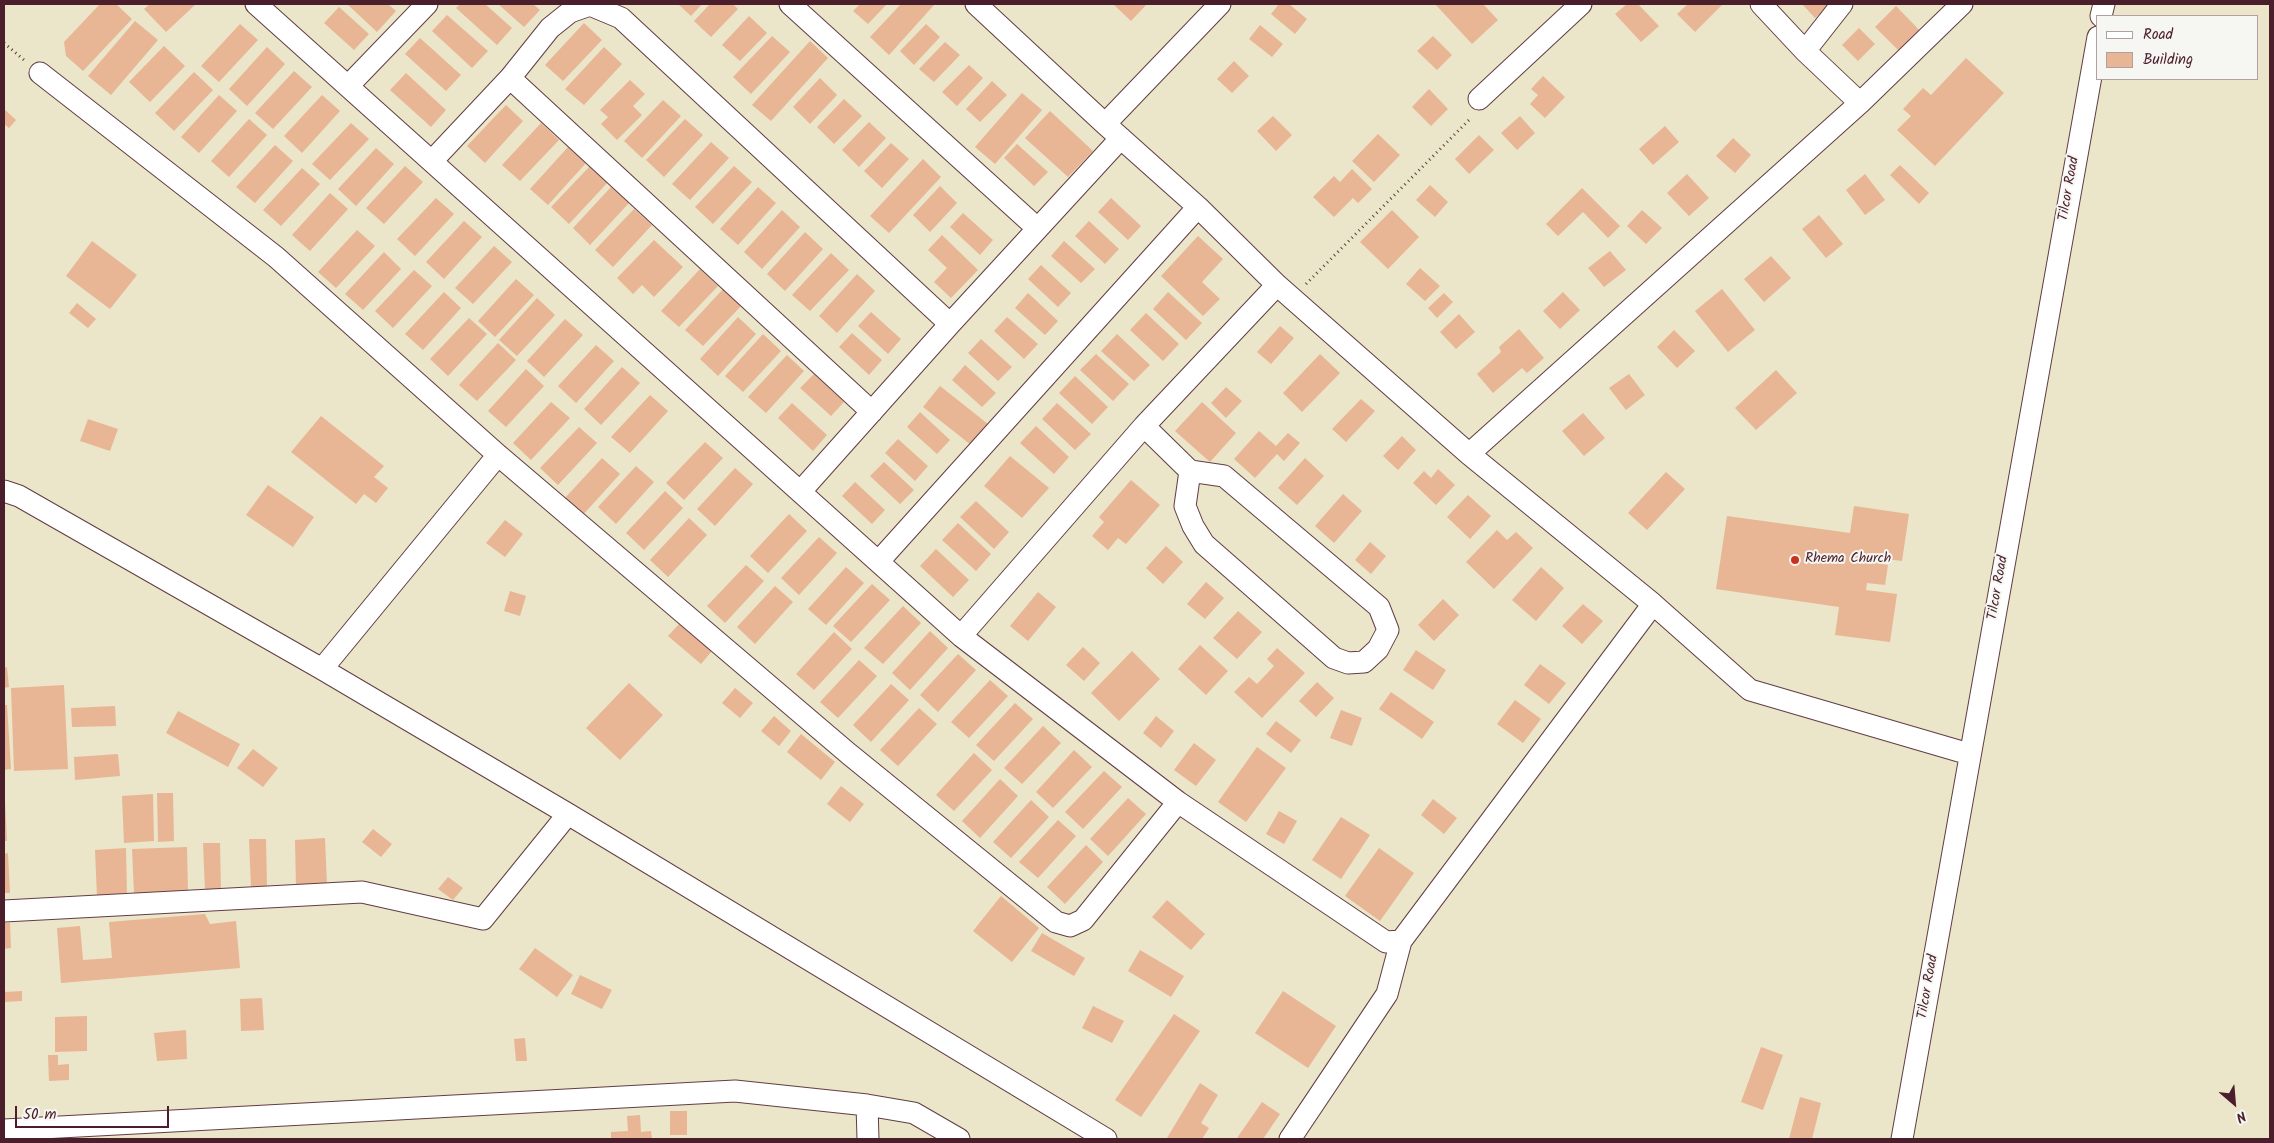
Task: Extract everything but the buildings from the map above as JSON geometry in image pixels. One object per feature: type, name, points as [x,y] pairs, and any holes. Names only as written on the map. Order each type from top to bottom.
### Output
[{"type":"street","points":[[348,86],[426,4]]},
{"type":"street","points":[[790,4],[1037,228]]},
{"type":"street","points":[[976,4],[1105,124],[1198,207],[1284,292],[1469,454],[1653,604],[1750,690],[1969,754]]},
{"type":"street","points":[[1105,124],[1220,4]]},
{"type":"street","points":[[1479,99],[1581,4]]},
{"type":"street","points":[[1761,4],[1805,51],[1860,103]]},
{"type":"street","points":[[1805,51],[1842,4]]},
{"type":"street","points":[[1469,454],[1860,103],[1957,11],[1962,4]]},
{"type":"street","points":[[432,161],[510,78],[550,28],[570,12],[590,5],[621,18],[950,324]]},
{"type":"street","points":[[267,7],[348,86],[961,636],[1178,802],[1386,942],[1401,941]]},
{"type":"street","name":"Tilcor Road","points":[[1902,1139],[2096,48]]},
{"type":"street","points":[[40,73],[276,257],[498,455],[849,754],[1056,922],[1070,926],[1083,920],[1178,802]]},
{"type":"street","points":[[510,78],[872,412]]},
{"type":"street","points":[[801,491],[1037,228],[1121,138]]},
{"type":"street","points":[[878,561],[1198,207]]},
{"type":"street","points":[[961,636],[1144,426],[1284,292]]},
{"type":"street","points":[[1144,426],[1190,471],[1224,476],[1379,607],[1388,630],[1378,649],[1364,662],[1348,663],[1334,658],[1204,544],[1193,526],[1185,506],[1190,471]]},
{"type":"street","points":[[322,668],[498,455]]},
{"type":"street","points":[[4,491],[28,501],[322,668],[568,814],[1106,1139]]},
{"type":"street","points":[[1290,1139],[1387,994],[1401,941],[1653,604]]},
{"type":"street","points":[[4,912],[362,892],[483,919],[568,814]]},
{"type":"street","points":[[4,1130],[735,1091],[867,1105],[914,1114],[959,1139]]},
{"type":"street","points":[[867,1105],[868,1139]]},
{"type":"path","points":[[4,43],[40,73]]},
{"type":"path","points":[[1284,292],[1475,115],[1479,99]]},
{"type":"place","name":"Rhema Church","points":[[1795,560]]}]
